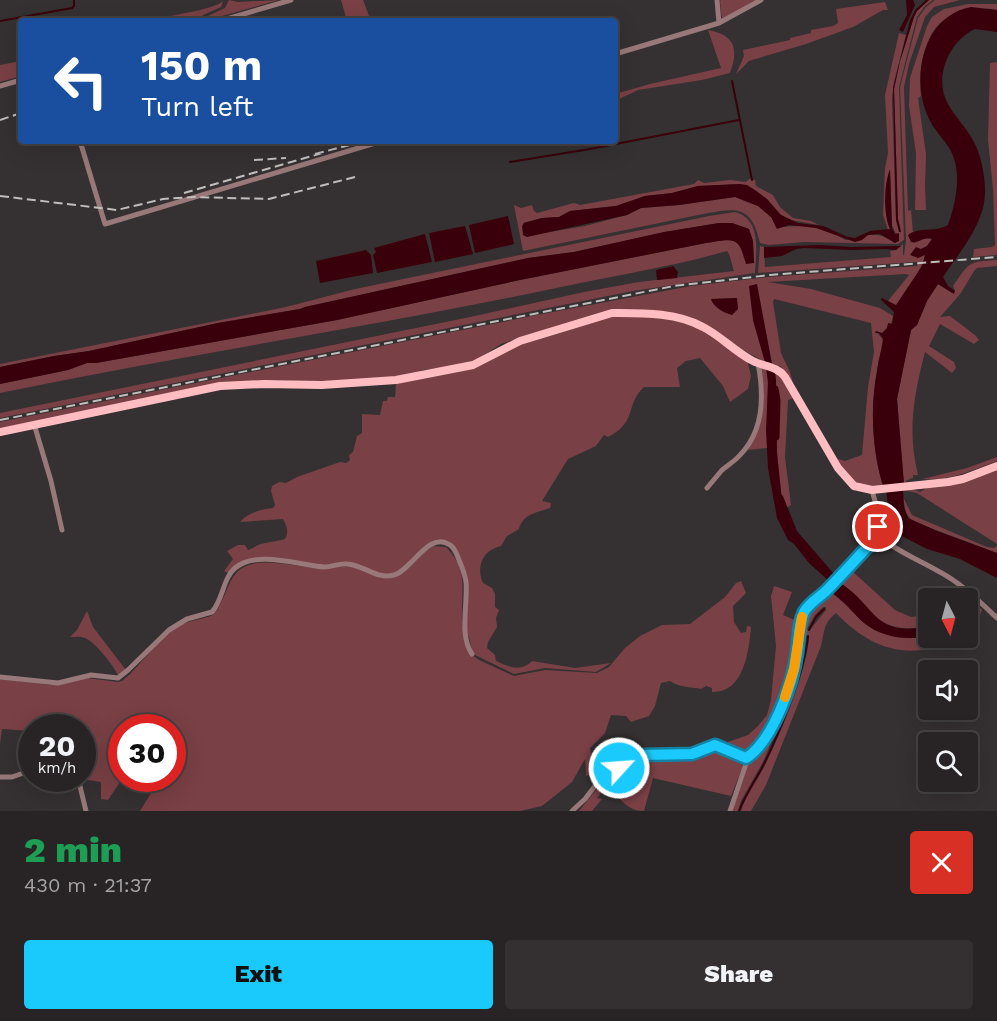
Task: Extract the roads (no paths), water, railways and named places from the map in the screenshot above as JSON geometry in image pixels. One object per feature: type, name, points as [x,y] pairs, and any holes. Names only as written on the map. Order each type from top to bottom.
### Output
[{"type":"main road","points":[[0,432],[220,387],[386,381],[458,369],[485,361],[520,341],[612,313],[658,315],[691,321],[710,330],[766,365],[778,369],[844,476],[855,486],[872,490],[963,479],[997,466]]},
{"type":"street","points":[[230,18],[291,0]]},
{"type":"street","points":[[717,0],[719,23]]},
{"type":"street","points":[[618,53],[719,23],[760,0]]},
{"type":"street","points":[[0,86],[18,81]]},
{"type":"street","points":[[81,144],[105,224],[372,144]]},
{"type":"street","points":[[707,488],[723,469],[740,456],[754,434],[762,405],[766,365]]},
{"type":"street","points":[[34,424],[51,481],[62,530]]},
{"type":"street","points":[[746,758],[758,748],[767,735],[783,700],[794,669],[803,614],[877,535],[878,517],[872,490]]},
{"type":"street","points":[[877,535],[907,556],[957,582],[997,618]]},
{"type":"street","points":[[0,676],[52,683],[92,675],[118,678],[163,634],[187,619],[212,612],[220,601],[232,571],[247,562],[262,558],[322,567],[346,563],[388,577],[399,574],[425,547],[441,542],[453,548],[465,576],[466,630],[472,654]]},
{"type":"street","points":[[572,811],[582,803],[605,775],[644,755],[692,754],[715,745],[746,758]]},
{"type":"street","points":[[730,811],[746,758]]},
{"type":"street","points":[[0,777],[18,775]]},
{"type":"street","points":[[81,792],[86,811]]},
{"type":"waterway","points":[[0,21],[72,8],[74,0]]},
{"type":"waterway","points":[[732,81],[752,180]]},
{"type":"waterway","points":[[618,144],[739,120]]},
{"type":"waterway","points":[[510,162],[616,144]]},
{"type":"waterway","points":[[775,389],[776,437]]},
{"type":"waterway","points":[[780,498],[794,533],[833,578]]},
{"type":"waterway","points":[[809,630],[816,617],[824,609]]},
{"type":"waterway","points":[[739,811],[763,766],[783,720],[797,684],[808,636]]},
{"type":"railway","points":[[0,120],[18,114]]},
{"type":"railway","points":[[315,154],[353,144]]},
{"type":"railway","points":[[184,193],[322,153]]},
{"type":"railway","points":[[254,160],[286,158]]},
{"type":"railway","points":[[0,196],[117,210],[163,199],[194,197],[269,199],[359,176]]},
{"type":"railway","points":[[0,420],[674,286],[770,275],[997,257]]}]
